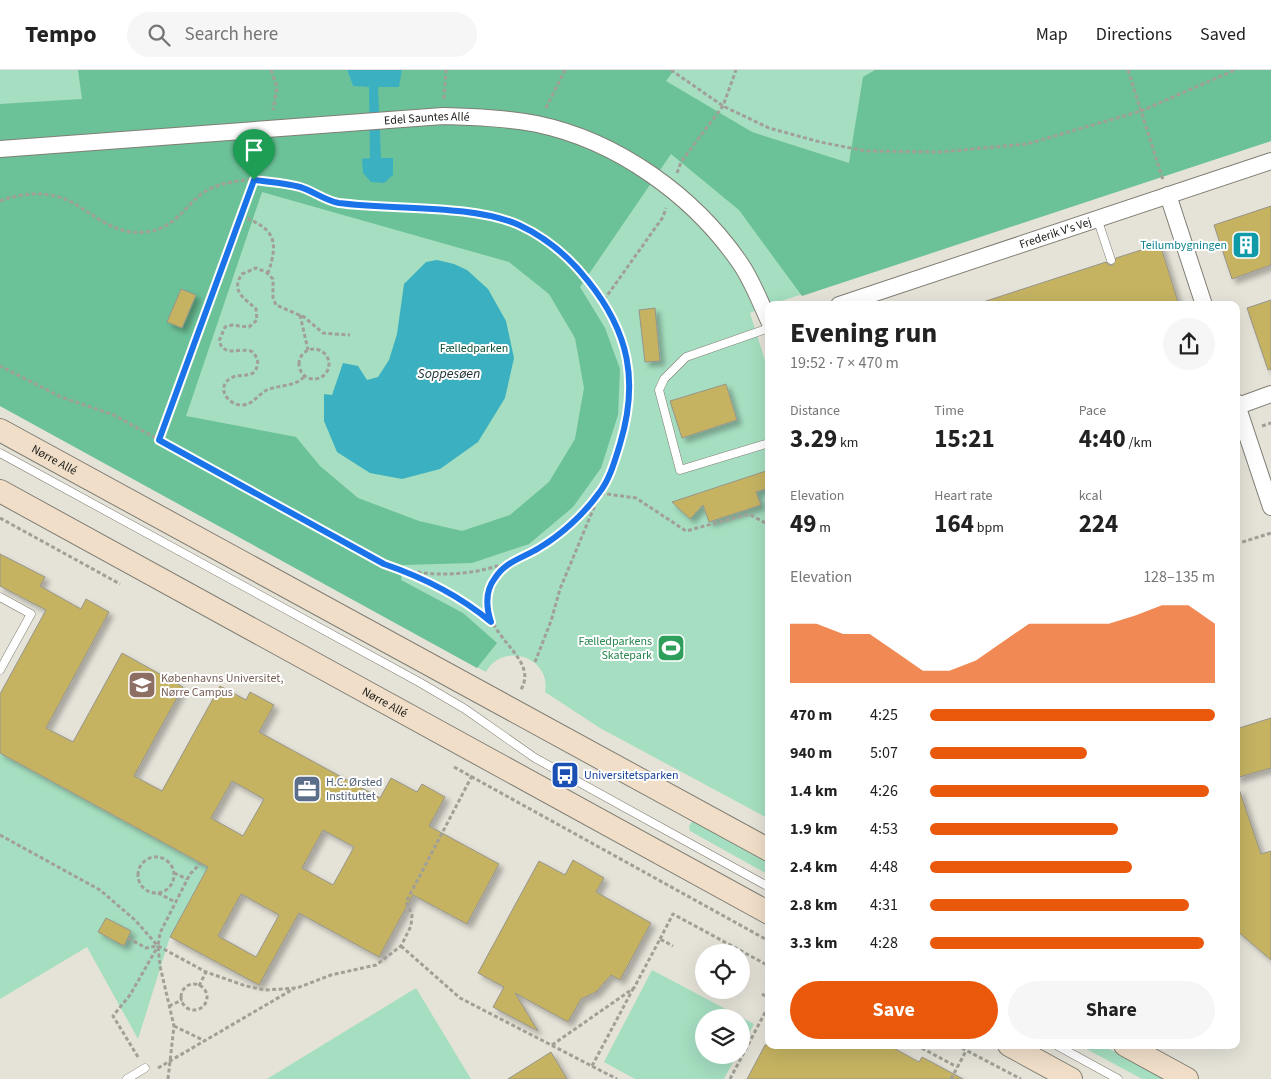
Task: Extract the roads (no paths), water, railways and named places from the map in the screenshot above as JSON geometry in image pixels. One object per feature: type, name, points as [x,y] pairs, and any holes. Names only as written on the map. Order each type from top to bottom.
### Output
[{"type":"street","name":"Edel Sauntes Allé","points":[[0,149],[438,117],[491,118],[538,124],[590,142],[629,161],[671,189],[710,225],[741,264],[765,313]]},
{"type":"street","name":"Frederik V's Vej","points":[[850,301],[1271,161]]},
{"type":"street","points":[[1168,195],[1203,301]]},
{"type":"street","points":[[1240,403],[1271,394]]},
{"type":"street","points":[[1240,413],[1271,507]]},
{"type":"street","name":"Nørre Allé","points":[[0,430],[765,848]]},
{"type":"street","name":"Nørre Allé","points":[[0,491],[765,910]]},
{"type":"street","points":[[1016,1049],[1071,1079]]},
{"type":"street","points":[[1132,1049],[1187,1079]]},
{"type":"lane","points":[[1097,218],[1111,260]]},
{"type":"lane","points":[[765,329],[686,357],[664,379],[659,390],[680,470],[765,444]]},
{"type":"lane","points":[[0,453],[419,682],[465,709],[536,758],[765,885]]},
{"type":"lane","points":[[0,597],[31,614],[0,670]]},
{"type":"lane","points":[[1063,1049],[1118,1079]]},
{"type":"lane","points":[[127,1079],[144,1068]]},
{"type":"water","points":[[347,70],[402,70],[399,87],[378,87],[381,158],[393,158],[393,175],[384,183],[371,182],[363,173],[362,159],[370,158],[369,87],[353,86]]},
{"type":"water","name":"Soppesøen","points":[[437,260],[454,264],[467,270],[488,289],[506,321],[514,358],[505,398],[478,442],[440,469],[402,479],[370,473],[337,452],[324,421],[324,394],[332,395],[343,363],[358,366],[367,380],[378,377],[389,360],[397,334],[404,284],[426,262]]},
{"type":"place","name":"Teilumbygningen","points":[[1246,245]]},
{"type":"place","name":"Fælledparkens Skatepark","points":[[671,648]]},
{"type":"place","name":"Københavns Universitet, Nørre Campus","points":[[142,685]]},
{"type":"place","name":"Universitetsparken","points":[[565,775]]},
{"type":"place","name":"H.C. Ørsted Instituttet","points":[[307,789]]},
{"type":"park label","name":"Fælledparken","points":[[474,348]]}]
